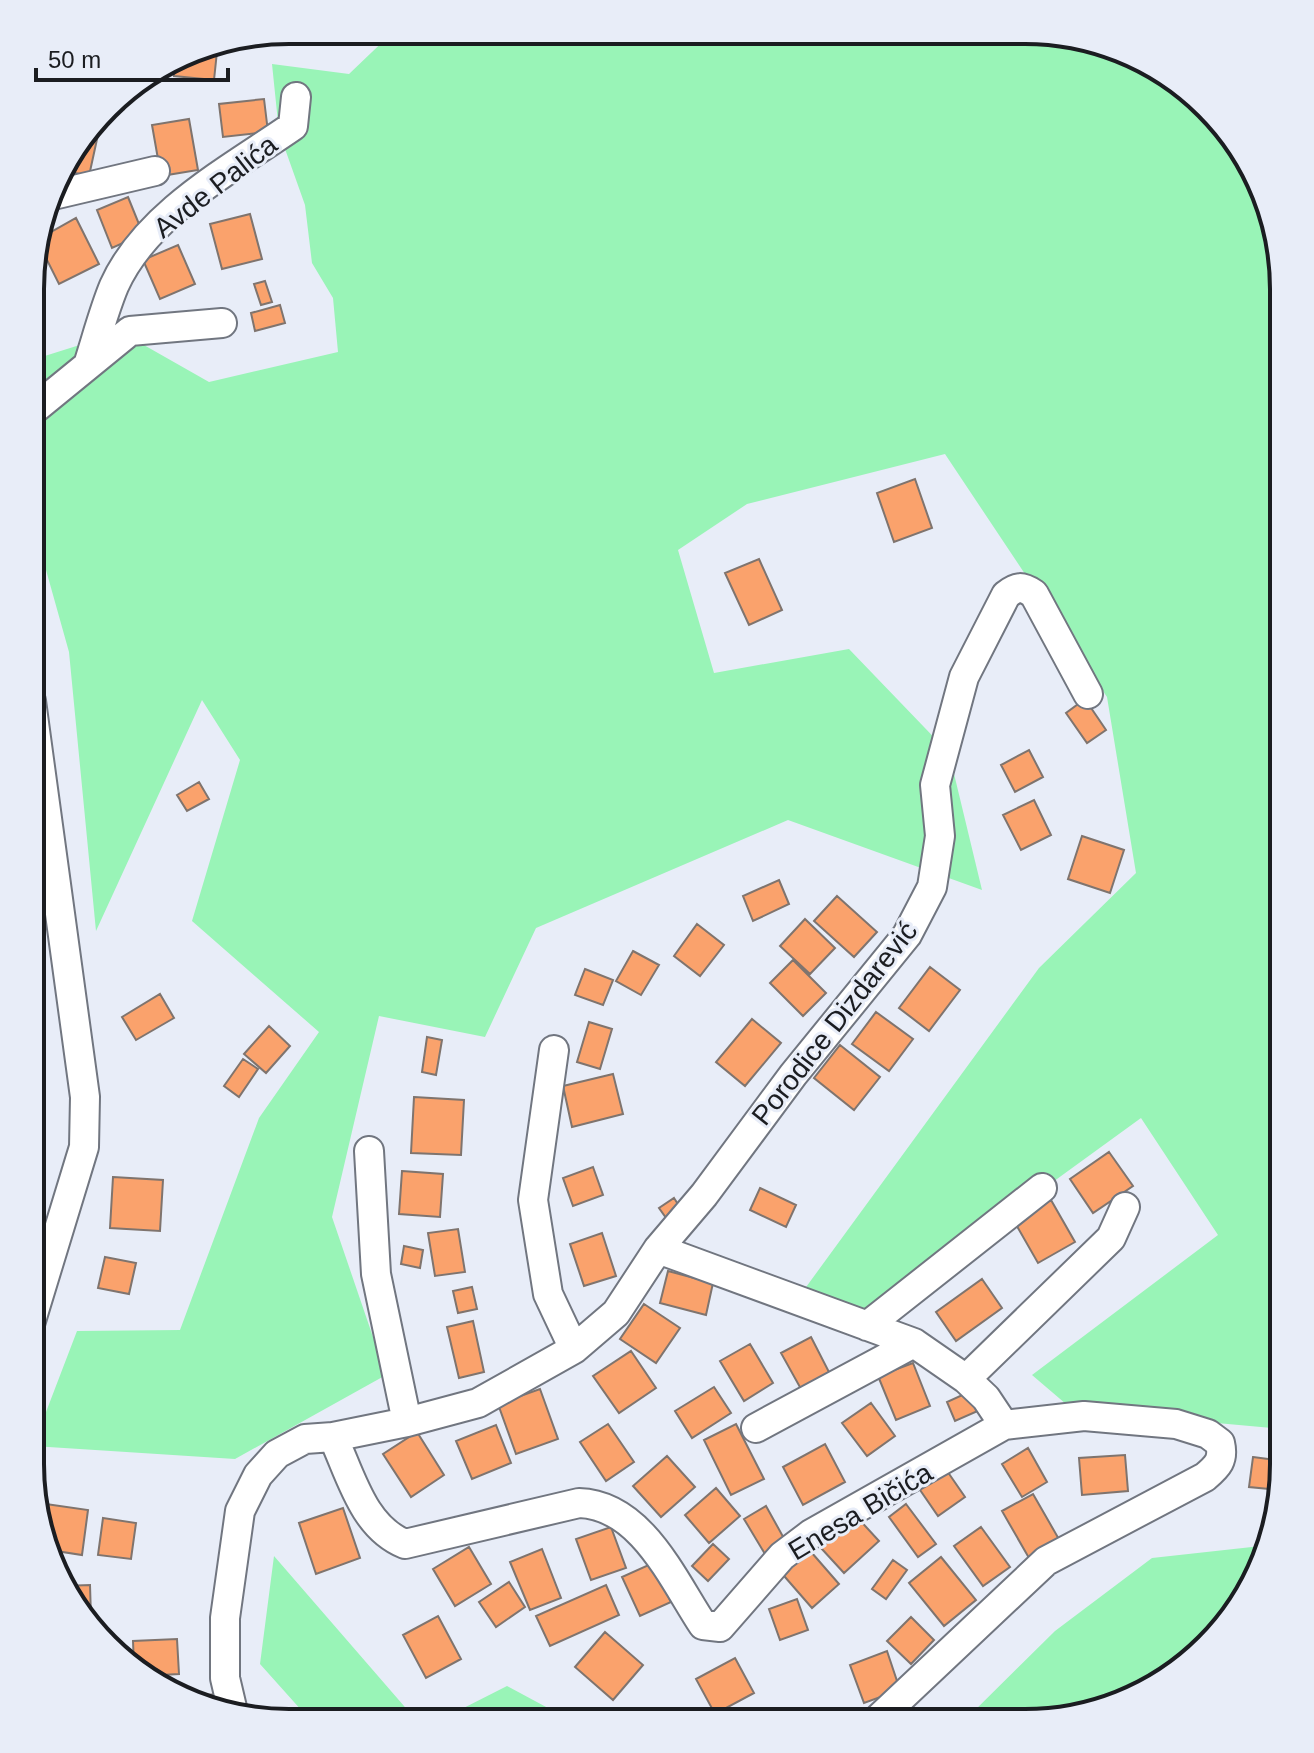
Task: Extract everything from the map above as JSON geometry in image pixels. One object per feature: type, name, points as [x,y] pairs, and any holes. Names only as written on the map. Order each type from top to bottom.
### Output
[{"type":"street","name":"Avde Palića","points":[[89,362],[115,284],[136,251],[165,219],[293,126],[296,97]]},
{"type":"street","name":"Avde Palića","points":[[64,192],[155,171]]},
{"type":"street","points":[[44,401],[130,331],[222,323]]},
{"type":"street","name":"Porodice Dizdarević","points":[[658,1249],[704,1195],[793,1075],[907,935],[932,887],[940,836],[935,785],[964,677],[1006,595],[1014,588],[1023,587],[1034,594],[1088,694]]},
{"type":"street","points":[[44,788],[85,1097],[84,1147],[44,1278]]},
{"type":"street","points":[[554,1050],[533,1200],[548,1294],[574,1349]]},
{"type":"street","points":[[369,1151],[376,1274],[407,1422]]},
{"type":"street","points":[[867,1326],[1042,1188]]},
{"type":"street","points":[[966,1379],[1111,1238],[1125,1207]]},
{"type":"street","points":[[231,1702],[225,1678],[225,1618],[240,1511],[258,1475],[277,1454],[305,1439],[333,1437],[407,1422],[478,1403],[574,1349],[616,1313],[658,1249],[914,1343],[966,1379],[986,1398],[1004,1425]]},
{"type":"street","points":[[756,1428],[914,1343]]},
{"type":"street","name":"Enesa Bičića","points":[[333,1437],[365,1507],[377,1526],[391,1538],[405,1544],[579,1503],[599,1504],[615,1510],[632,1525],[703,1625],[711,1628],[720,1627],[782,1556],[811,1534],[1004,1425],[1084,1416],[1176,1424],[1208,1434],[1220,1443],[1223,1454],[1219,1465],[1205,1477],[1046,1561],[889,1709]]},
{"type":"green space","points":[[380,44],[1057,46],[1088,52],[1147,77],[1198,116],[1229,153],[1257,210],[1265,241],[1270,289],[1269,1428],[1073,1410],[1032,1375],[1218,1235],[1141,1118],[870,1315],[801,1294],[1039,968],[1136,873],[1107,697],[945,454],[747,504],[678,550],[714,673],[849,649],[949,753],[982,890],[788,820],[536,928],[485,1037],[379,1016],[332,1217],[386,1375],[235,1459],[44,1447],[44,1417],[77,1331],[180,1330],[259,1118],[319,1032],[192,921],[240,760],[202,700],[96,931],[69,652],[44,563],[44,356],[121,332],[209,382],[338,352],[333,298],[312,263],[305,205],[279,132],[272,64],[349,74]]},
{"type":"green space","points":[[1256,1547],[1229,1600],[1186,1648],[1161,1668],[1104,1696],[1073,1704],[1025,1709],[976,1709],[1055,1631],[1152,1558]]},
{"type":"green space","points":[[274,1556],[407,1709],[300,1709],[260,1664]]},
{"type":"green space","points":[[507,1686],[550,1709],[462,1709]]},
{"type":"building","points":[[217,55],[214,80],[174,76],[195,63]]},
{"type":"building","points":[[264,99],[268,132],[223,137],[219,104]]},
{"type":"building","points":[[189,119],[198,170],[161,176],[152,125]]},
{"type":"building","points":[[97,137],[89,176],[74,173]]},
{"type":"building","points":[[128,197],[143,234],[112,248],[97,210]]},
{"type":"building","points":[[250,214],[262,259],[222,269],[210,224]]},
{"type":"building","points":[[76,218],[99,264],[59,284],[46,258],[51,232]]},
{"type":"building","points":[[178,245],[195,284],[160,299],[143,260]]},
{"type":"building","points":[[265,281],[272,302],[261,305],[254,284]]},
{"type":"building","points":[[280,305],[285,323],[255,331],[251,313]]},
{"type":"building","points":[[915,479],[932,528],[894,542],[877,493]]},
{"type":"building","points":[[759,559],[782,610],[749,625],[725,573]]},
{"type":"building","points":[[1085,699],[1106,730],[1087,743],[1066,713]]},
{"type":"building","points":[[1029,750],[1043,777],[1015,792],[1001,765]]},
{"type":"building","points":[[199,782],[209,799],[187,811],[177,795]]},
{"type":"building","points":[[1034,800],[1051,835],[1021,850],[1003,815]]},
{"type":"building","points":[[1082,836],[1124,850],[1110,893],[1068,879]]},
{"type":"building","points":[[779,880],[789,904],[753,921],[743,896]]},
{"type":"building","points":[[837,896],[877,932],[854,957],[814,921]]},
{"type":"building","points":[[805,919],[835,948],[810,974],[780,946]]},
{"type":"building","points":[[697,924],[724,945],[700,976],[674,956]]},
{"type":"building","points":[[633,951],[659,965],[641,995],[616,981]]},
{"type":"building","points":[[793,960],[826,993],[803,1016],[770,983]]},
{"type":"building","points":[[930,967],[960,990],[929,1031],[899,1008]]},
{"type":"building","points":[[585,969],[613,980],[603,1005],[575,995]]},
{"type":"building","points":[[160,994],[174,1018],[136,1040],[122,1017]]},
{"type":"building","points":[[876,1012],[913,1039],[889,1071],[852,1044]]},
{"type":"building","points":[[752,1019],[781,1043],[745,1086],[716,1062]]},
{"type":"building","points":[[589,1022],[612,1029],[600,1069],[577,1062]]},
{"type":"building","points":[[269,1026],[290,1046],[266,1073],[244,1054]]},
{"type":"building","points":[[427,1037],[442,1040],[436,1075],[422,1072]]},
{"type":"building","points":[[840,1045],[880,1077],[854,1110],[814,1078]]},
{"type":"building","points":[[243,1059],[258,1069],[239,1097],[224,1086]]},
{"type":"building","points":[[613,1074],[623,1114],[572,1127],[563,1086]]},
{"type":"building","points":[[414,1097],[464,1100],[461,1155],[411,1153]]},
{"type":"building","points":[[1109,1152],[1133,1186],[1093,1213],[1070,1179]]},
{"type":"building","points":[[593,1167],[603,1195],[573,1206],[563,1178]]},
{"type":"building","points":[[402,1171],[443,1174],[440,1217],[399,1214]]},
{"type":"building","points":[[113,1177],[163,1180],[160,1231],[110,1228]]},
{"type":"building","points":[[760,1188],[796,1205],[786,1227],[750,1210]]},
{"type":"building","points":[[674,1198],[683,1212],[669,1222],[659,1208]]},
{"type":"building","points":[[1051,1200],[1075,1242],[1038,1263],[1014,1221]]},
{"type":"building","points":[[458,1229],[465,1272],[435,1276],[428,1233]]},
{"type":"building","points":[[602,1233],[616,1276],[584,1286],[570,1244]]},
{"type":"building","points":[[404,1246],[423,1250],[420,1268],[401,1264]]},
{"type":"building","points":[[105,1257],[136,1263],[129,1294],[98,1288]]},
{"type":"building","points":[[668,1271],[713,1283],[706,1315],[660,1303]]},
{"type":"building","points":[[982,1279],[1002,1308],[956,1341],[936,1312]]},
{"type":"building","points":[[472,1287],[477,1309],[458,1313],[453,1291]]},
{"type":"building","points":[[644,1304],[680,1328],[656,1363],[620,1339]]},
{"type":"building","points":[[473,1321],[484,1372],[459,1378],[447,1327]]},
{"type":"building","points":[[811,1337],[830,1374],[801,1389],[781,1353]]},
{"type":"building","points":[[750,1344],[773,1383],[744,1401],[720,1361]]},
{"type":"building","points":[[631,1351],[656,1388],[619,1413],[593,1376]]},
{"type":"building","points":[[913,1363],[930,1406],[896,1420],[878,1376]]},
{"type":"building","points":[[714,1387],[731,1413],[692,1438],[675,1411]]},
{"type":"building","points":[[540,1389],[558,1439],[516,1454],[498,1404]]},
{"type":"building","points":[[971,1391],[980,1410],[955,1421],[947,1402]]},
{"type":"building","points":[[871,1403],[895,1436],[867,1456],[842,1423]]},
{"type":"building","points":[[608,1424],[634,1462],[606,1481],[580,1442]]},
{"type":"building","points":[[736,1424],[764,1479],[731,1495],[704,1440]]},
{"type":"building","points":[[496,1425],[511,1463],[472,1479],[456,1441]]},
{"type":"building","points":[[417,1432],[444,1475],[411,1497],[383,1454]]},
{"type":"building","points":[[825,1444],[845,1482],[803,1505],[783,1467]]},
{"type":"building","points":[[1028,1448],[1047,1482],[1022,1497],[1002,1464]]},
{"type":"building","points":[[1125,1455],[1128,1491],[1082,1495],[1079,1458]]},
{"type":"building","points":[[667,1456],[695,1487],[661,1517],[633,1486]]},
{"type":"building","points":[[1253,1457],[1269,1459],[1268,1489],[1249,1487]]},
{"type":"building","points":[[945,1468],[965,1497],[938,1516],[918,1487]]},
{"type":"building","points":[[716,1488],[740,1516],[709,1543],[685,1515]]},
{"type":"building","points":[[1033,1494],[1060,1541],[1029,1558],[1002,1511]]},
{"type":"building","points":[[48,1504],[88,1510],[82,1555],[61,1552]]},
{"type":"building","points":[[906,1504],[936,1544],[918,1557],[889,1517]]},
{"type":"building","points":[[766,1506],[786,1542],[765,1554],[744,1519]]},
{"type":"building","points":[[343,1508],[360,1558],[316,1574],[299,1523]]},
{"type":"building","points":[[856,1516],[879,1541],[844,1573],[821,1548]]},
{"type":"building","points":[[103,1518],[136,1523],[131,1559],[98,1555]]},
{"type":"building","points":[[611,1527],[626,1568],[591,1580],[576,1539]]},
{"type":"building","points":[[981,1527],[1010,1567],[983,1586],[954,1546]]},
{"type":"building","points":[[713,1544],[729,1559],[708,1581],[692,1566]]},
{"type":"building","points":[[805,1545],[839,1584],[812,1608],[778,1569]]},
{"type":"building","points":[[469,1547],[491,1584],[455,1606],[433,1569]]},
{"type":"building","points":[[542,1549],[561,1598],[530,1610],[510,1562]]},
{"type":"building","points":[[941,1557],[976,1600],[944,1626],[909,1583]]},
{"type":"building","points":[[893,1560],[907,1570],[886,1599],[872,1589]]},
{"type":"building","points":[[653,1563],[671,1602],[640,1616],[622,1577]]},
{"type":"building","points":[[509,1582],[525,1607],[496,1627],[479,1602]]},
{"type":"building","points":[[77,1585],[90,1585],[91,1607],[85,1600]]},
{"type":"building","points":[[606,1585],[619,1615],[550,1646],[536,1616]]},
{"type":"building","points":[[797,1599],[808,1630],[780,1640],[769,1609]]},
{"type":"building","points":[[438,1616],[461,1659],[426,1678],[403,1635]]},
{"type":"building","points":[[911,1617],[934,1640],[911,1664],[887,1641]]},
{"type":"building","points":[[605,1632],[643,1665],[613,1700],[575,1667]]},
{"type":"building","points":[[177,1639],[179,1674],[165,1675],[140,1658],[133,1652],[133,1641]]},
{"type":"building","points":[[887,1651],[900,1690],[864,1703],[850,1665]]},
{"type":"building","points":[[735,1658],[754,1693],[724,1709],[712,1709],[696,1679]]}]
